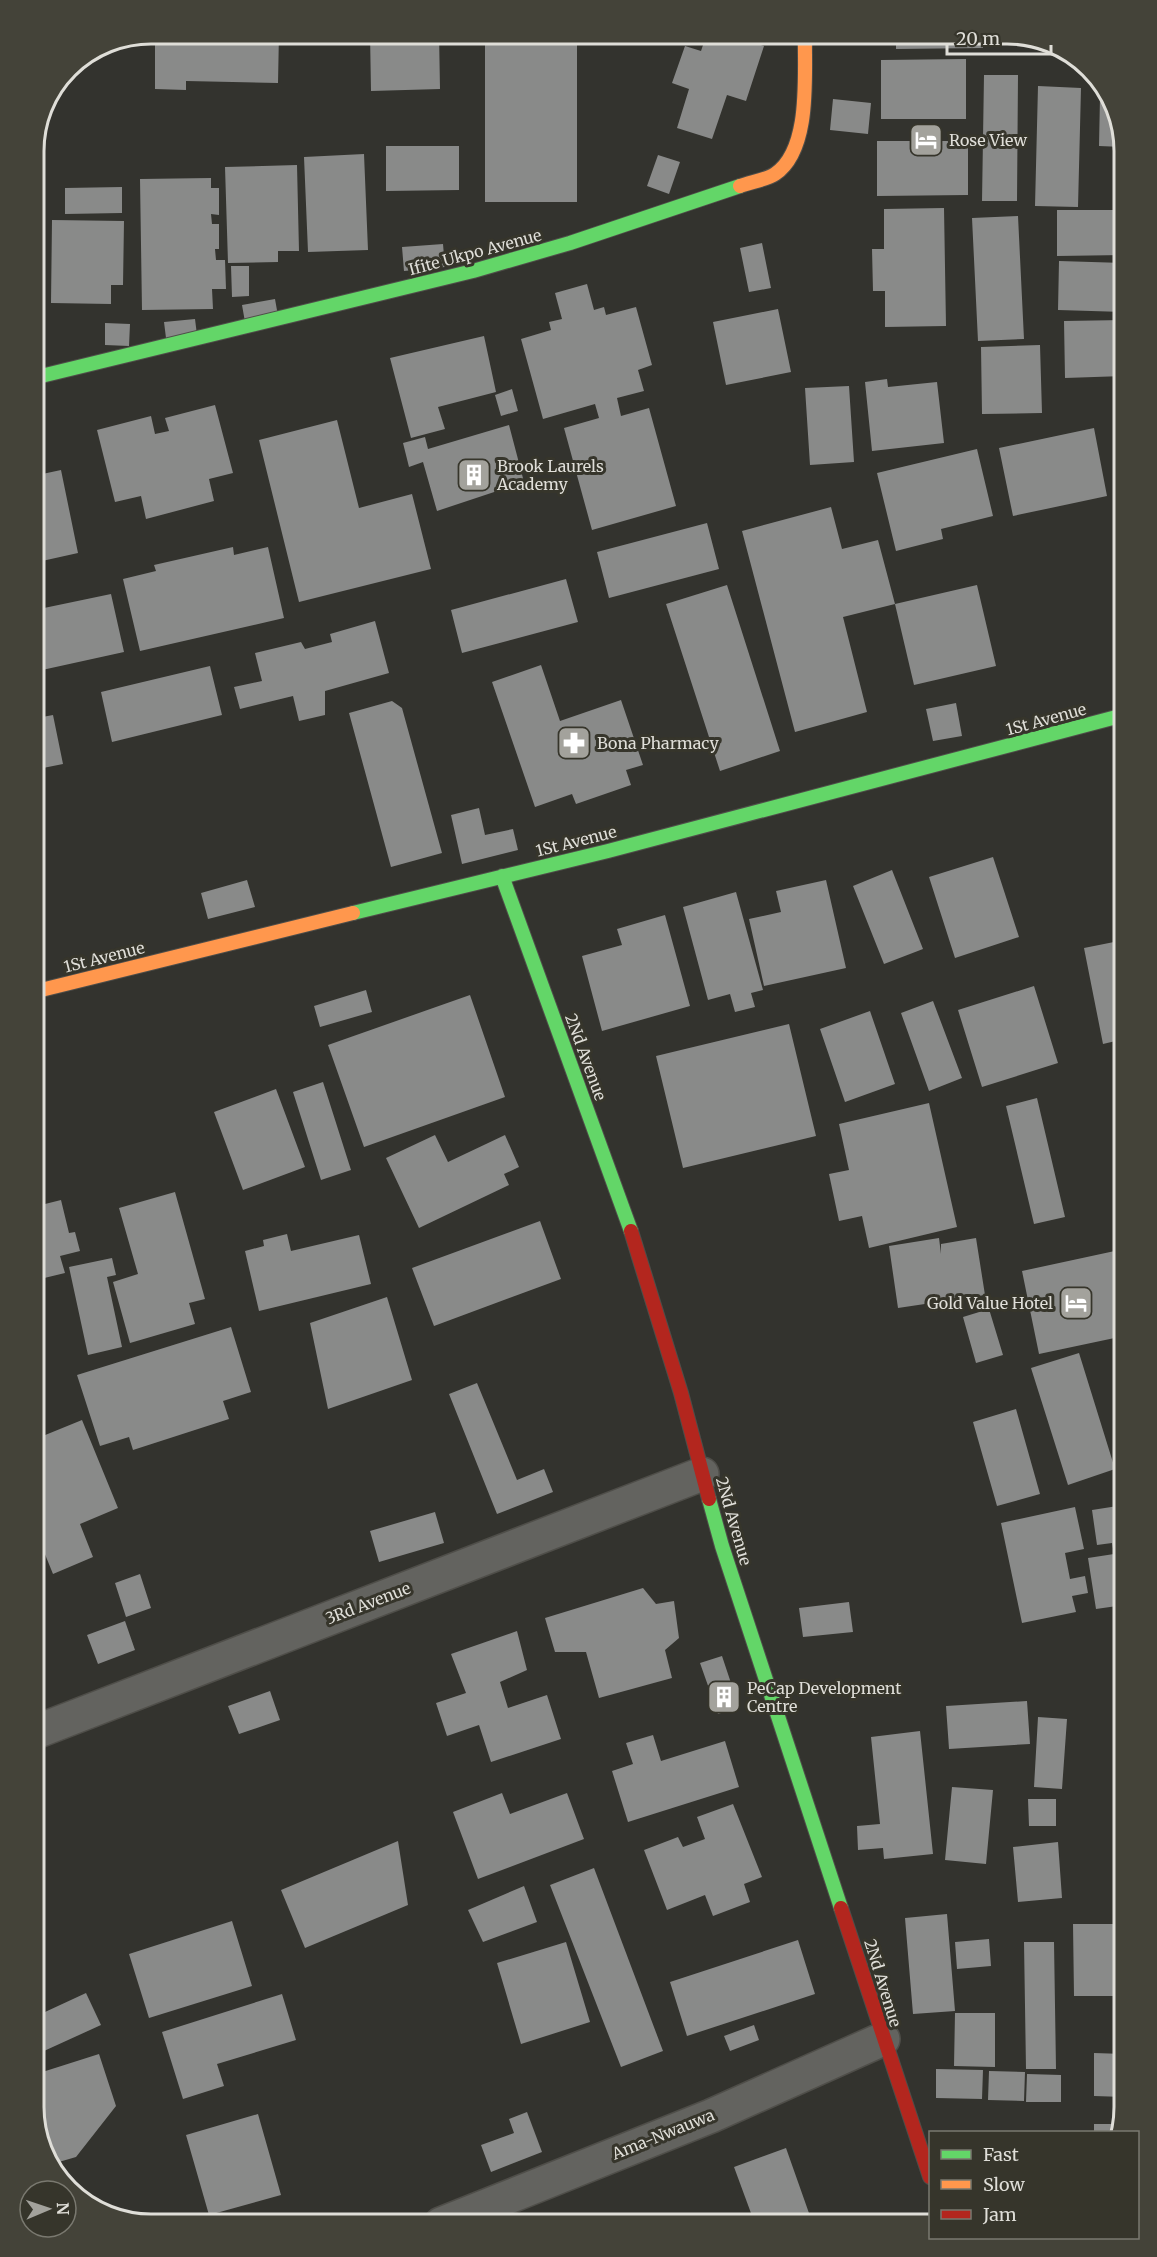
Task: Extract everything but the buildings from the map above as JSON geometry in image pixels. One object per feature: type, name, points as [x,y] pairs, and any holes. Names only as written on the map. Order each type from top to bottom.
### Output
[{"type":"street","name":"Ifite Ukpo Avenue","points":[[44,375],[473,271],[570,243],[775,174],[794,153],[802,122],[805,44]]},
{"type":"street","name":"1St Avenue","points":[[44,989],[843,790],[1114,718]]},
{"type":"street","name":"2Nd Avenue","points":[[502,876],[628,1220],[722,1546],[839,1895],[883,2039],[929,2174]]},
{"type":"street","name":"3Rd Avenue","points":[[44,1729],[702,1474]]},
{"type":"street","name":"Ama-Nwauwa","points":[[468,2213],[711,2116],[883,2039]]},
{"type":"traffic: fast","points":[[44,375],[473,271],[570,243],[740,186]]},
{"type":"traffic: fast","points":[[353,913],[608,851],[1114,718]]},
{"type":"traffic: fast","points":[[502,876],[631,1231]]},
{"type":"traffic: fast","points":[[709,1499],[722,1546],[841,1908]]},
{"type":"traffic: slow","points":[[740,186],[775,174],[787,162],[795,147],[804,109],[805,44]]},
{"type":"traffic: slow","points":[[44,989],[353,913]]},
{"type":"traffic: jam","points":[[631,1231],[681,1393],[709,1499]]},
{"type":"traffic: jam","points":[[841,1908],[929,2174]]},
{"type":"place","name":"Rose View","points":[[926,140]]},
{"type":"place","name":"Brook Laurels Academy","points":[[474,475]]},
{"type":"place","name":"Bona Pharmacy","points":[[574,743]]},
{"type":"place","name":"Gold Value Hotel","points":[[1076,1303]]},
{"type":"place","name":"PeCap Development Centre","points":[[724,1697]]}]
